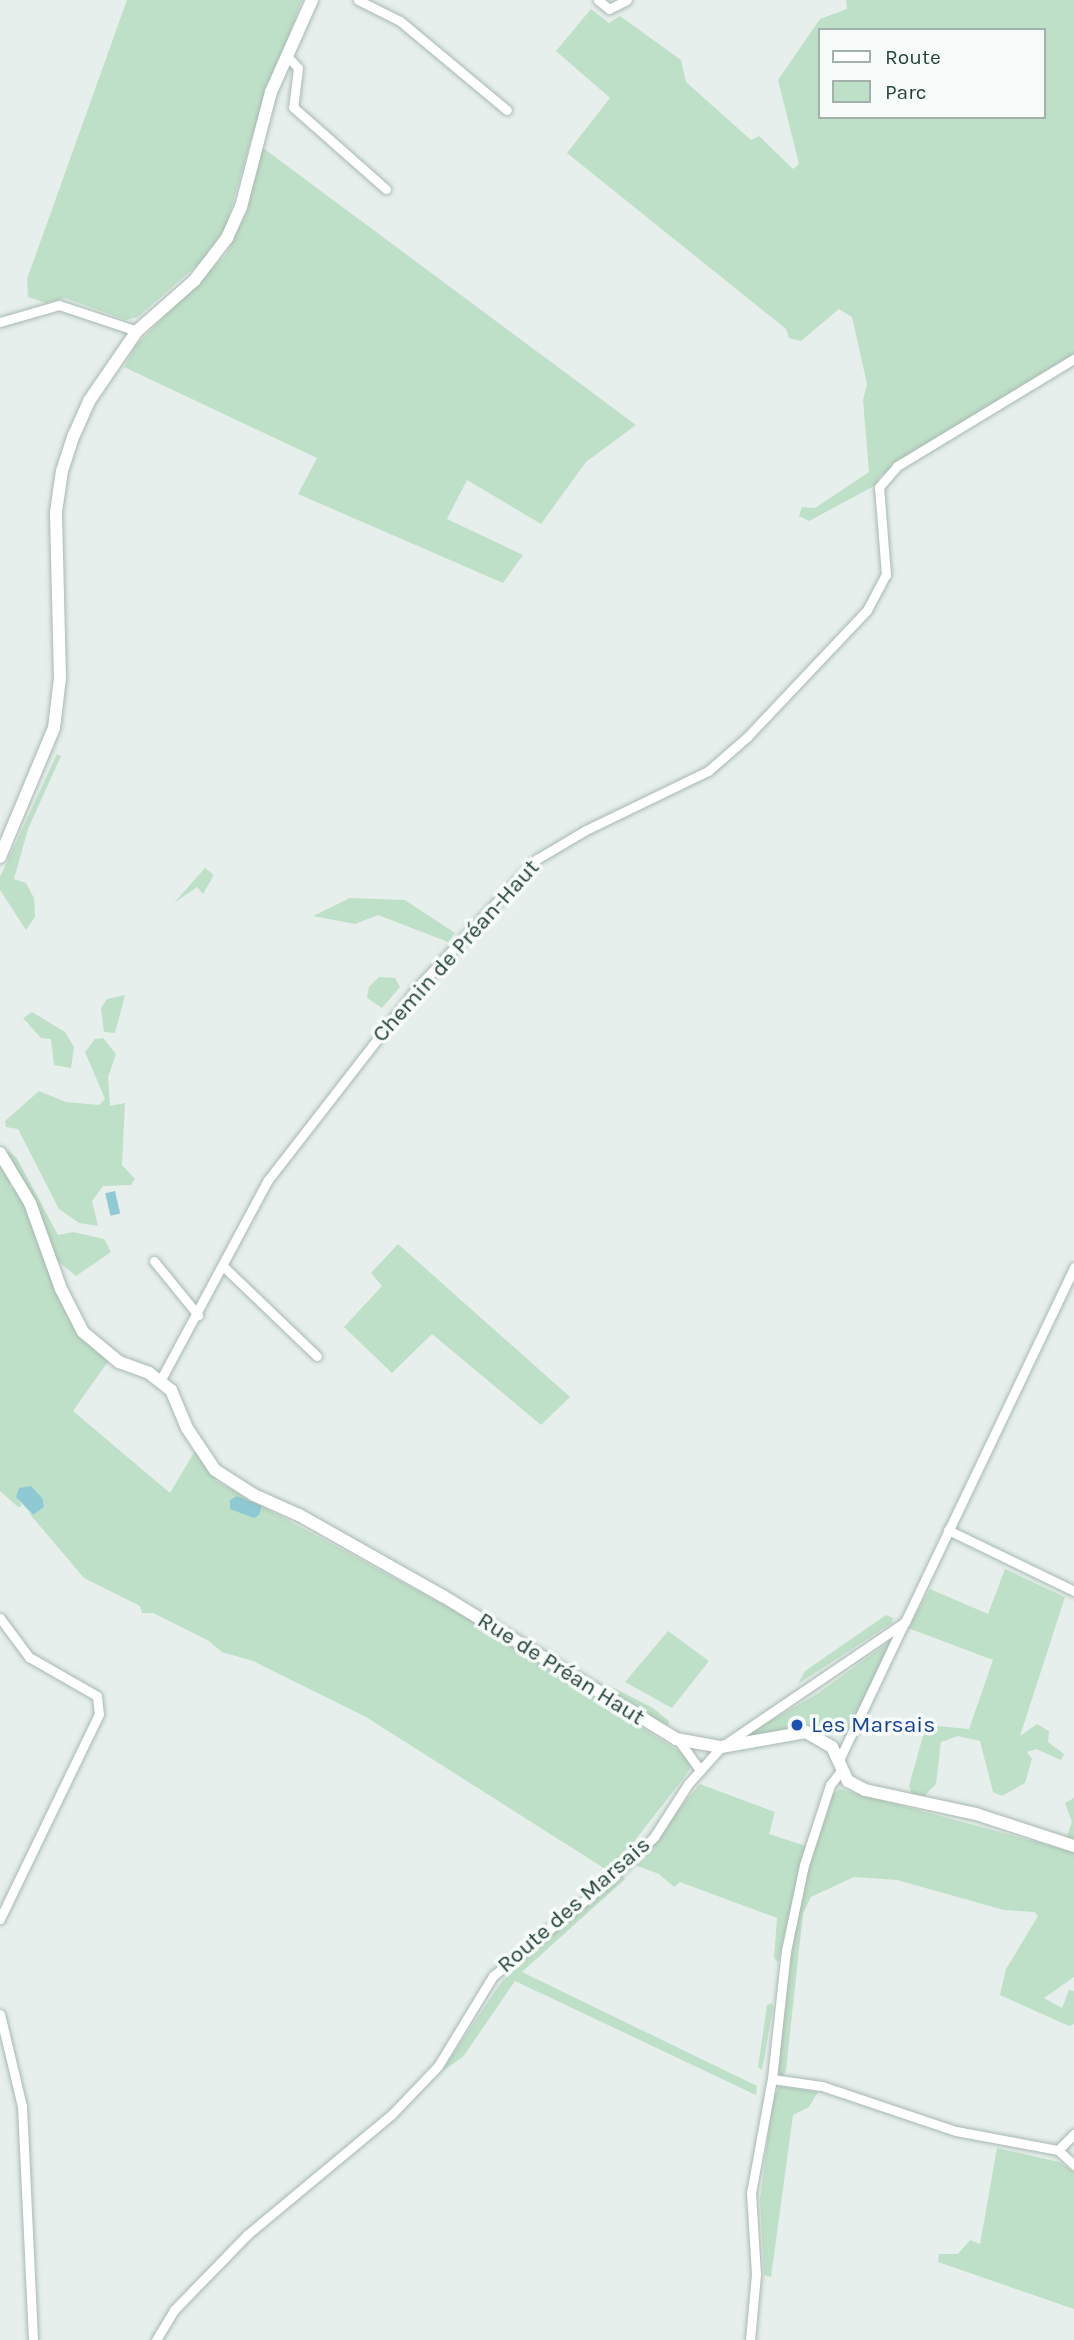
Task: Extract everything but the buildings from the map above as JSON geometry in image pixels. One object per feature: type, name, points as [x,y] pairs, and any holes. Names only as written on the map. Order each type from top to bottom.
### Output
[{"type":"street","points":[[0,857],[49,748],[58,702],[56,512],[62,471],[89,401],[137,331],[194,281],[227,239],[241,207],[259,128],[312,0]]},
{"type":"street","points":[[358,0],[400,21],[507,110]]},
{"type":"street","points":[[598,0],[609,9],[627,0]]},
{"type":"street","points":[[287,56],[298,68],[293,107],[386,189]]},
{"type":"street","points":[[0,322],[59,305],[137,331]]},
{"type":"street","name":"Chemin de Préan-Haut","points":[[160,1381],[198,1315],[268,1180],[313,1118],[416,989],[537,859],[708,771],[747,737],[866,610],[886,575],[879,487],[897,466],[1074,359]]},
{"type":"street","points":[[0,1153],[30,1203],[61,1289],[83,1332],[119,1362],[160,1381]]},
{"type":"street","points":[[154,1261],[198,1315]]},
{"type":"street","points":[[223,1266],[317,1356]]},
{"type":"street","points":[[750,2340],[756,2274],[751,2193],[772,2079],[786,1951],[804,1865],[830,1785],[1074,1267]]},
{"type":"street","name":"Rue de Préan Haut","points":[[160,1381],[171,1390],[187,1428],[215,1470],[443,1596],[676,1739],[721,1747]]},
{"type":"street","points":[[948,1530],[1074,1591]]},
{"type":"street","points":[[0,1618],[29,1657],[97,1696],[99,1714],[0,1919]]},
{"type":"street","points":[[721,1747],[905,1622]]},
{"type":"street","points":[[721,1747],[806,1732],[822,1738],[840,1765],[865,1790],[975,1814],[1074,1846]]},
{"type":"street","points":[[676,1739],[691,1752],[700,1770]]},
{"type":"street","name":"Route des Marsais","points":[[156,2340],[174,2310],[248,2234],[401,2104],[438,2066],[493,1976],[605,1884],[654,1837],[700,1770],[721,1747]]},
{"type":"street","points":[[0,2014],[22,2106],[33,2340]]},
{"type":"street","points":[[772,2079],[822,2086],[956,2131],[1058,2150],[1074,2165]]},
{"type":"street","points":[[1058,2150],[1074,2134]]},
{"type":"green space","points":[[127,0],[302,0],[251,139],[226,227],[204,259],[138,317],[126,320],[65,298],[46,303],[28,297],[27,279]]},
{"type":"green space","points":[[846,0],[1074,0],[1074,355],[880,476],[876,485],[809,521],[799,516],[802,507],[815,508],[869,472],[863,400],[867,384],[852,317],[839,309],[801,341],[789,338],[786,329],[567,153],[610,98],[556,51],[591,9],[609,23],[620,16],[681,60],[686,82],[751,140],[759,136],[793,169],[799,164],[778,80],[820,19],[847,9]]},
{"type":"green space","points":[[259,145],[636,425],[586,462],[541,524],[467,480],[447,519],[523,555],[503,583],[298,494],[317,458],[124,367],[136,345],[225,256],[247,212]]},
{"type":"green space","points":[[57,754],[61,756],[28,829],[14,879],[26,883],[34,898],[35,917],[26,930],[0,890],[0,877]]},
{"type":"green space","points":[[205,868],[214,875],[203,894],[197,887],[174,903]]},
{"type":"green space","points":[[350,898],[405,900],[455,933],[448,942],[378,915],[355,924],[313,916]]},
{"type":"green space","points":[[379,977],[395,978],[400,987],[382,1008],[367,998],[369,987]]},
{"type":"green space","points":[[125,995],[115,1033],[104,1032],[101,1008],[107,999]]},
{"type":"green space","points":[[32,1012],[65,1032],[74,1047],[71,1068],[54,1065],[51,1039],[41,1038],[23,1018]]},
{"type":"green space","points":[[103,1038],[116,1054],[108,1077],[110,1106],[125,1103],[122,1165],[135,1179],[131,1185],[103,1186],[92,1201],[98,1226],[79,1223],[59,1209],[18,1129],[6,1127],[5,1121],[39,1091],[66,1102],[99,1105],[105,1099],[85,1052],[95,1039]]},
{"type":"green space","points":[[8,1151],[16,1157],[58,1235],[73,1232],[104,1239],[111,1252],[76,1276],[55,1259],[83,1332],[112,1356],[73,1411],[170,1493],[196,1449],[216,1481],[457,1612],[687,1756],[691,1767],[610,1872],[366,1717],[253,1661],[222,1652],[209,1641],[153,1613],[142,1613],[140,1606],[84,1578],[28,1512],[33,1515],[44,1507],[43,1498],[17,1497],[22,1506],[18,1507],[0,1491],[0,1167],[7,1168],[11,1189],[18,1182],[5,1159]]},
{"type":"green space","points":[[398,1244],[570,1397],[541,1425],[432,1334],[392,1373],[344,1327],[382,1286],[371,1273]]},
{"type":"green space","points":[[1005,1569],[1065,1597],[1020,1736],[1037,1724],[1049,1731],[1048,1742],[1064,1754],[1061,1760],[1036,1749],[1027,1752],[1032,1759],[1025,1783],[1002,1796],[993,1792],[980,1741],[958,1736],[941,1742],[936,1784],[923,1797],[912,1794],[909,1786],[926,1725],[969,1729],[993,1660],[908,1628],[930,1589],[988,1614]]},
{"type":"green space","points":[[886,1615],[893,1618],[892,1623],[798,1684],[805,1671]]},
{"type":"green space","points":[[668,1631],[709,1661],[672,1708],[625,1682]]},
{"type":"green space","points":[[893,1639],[846,1736],[806,1729],[741,1738],[817,1694]]},
{"type":"green space","points":[[614,1688],[653,1708],[669,1721],[668,1729],[607,1694]]},
{"type":"green space","points":[[700,1784],[775,1812],[769,1834],[806,1846],[778,1962],[774,1958],[777,1918],[680,1882],[674,1887],[659,1874],[632,1864]]},
{"type":"green space","points":[[840,1789],[1074,1852],[1074,1977],[1044,1998],[1062,2008],[1069,1990],[1074,1991],[1074,2024],[1069,2026],[1000,1995],[1006,1969],[1038,1916],[1034,1912],[1004,1910],[897,1880],[854,1877],[811,1897],[803,1913],[786,2070],[783,2077],[776,2073],[800,1894],[830,1796]]},
{"type":"green space","points":[[1074,1798],[1074,1846],[1065,1842],[1072,1822],[1065,1803]]},
{"type":"green space","points":[[622,1876],[625,1879],[522,1972],[757,2086],[756,2095],[515,1981],[463,2057],[441,2072],[500,1984],[529,1953]]},
{"type":"green space","points":[[772,2003],[762,2070],[758,2067],[767,2005]]},
{"type":"green space","points":[[780,2086],[818,2092],[809,2107],[793,2115],[771,2277],[764,2275],[760,2199],[773,2098]]},
{"type":"green space","points":[[997,2148],[1059,2162],[1074,2172],[1074,2309],[938,2262],[939,2254],[958,2254],[970,2240],[980,2244]]},
{"type":"water","points":[[115,1191],[120,1213],[110,1216],[105,1193]]},
{"type":"water","points":[[31,1486],[43,1499],[44,1507],[33,1515],[16,1497],[19,1488]]},
{"type":"water","points":[[237,1496],[262,1506],[259,1515],[254,1518],[230,1509],[230,1500]]},
{"type":"place","name":"Les Marsais","points":[[797,1725]]}]
